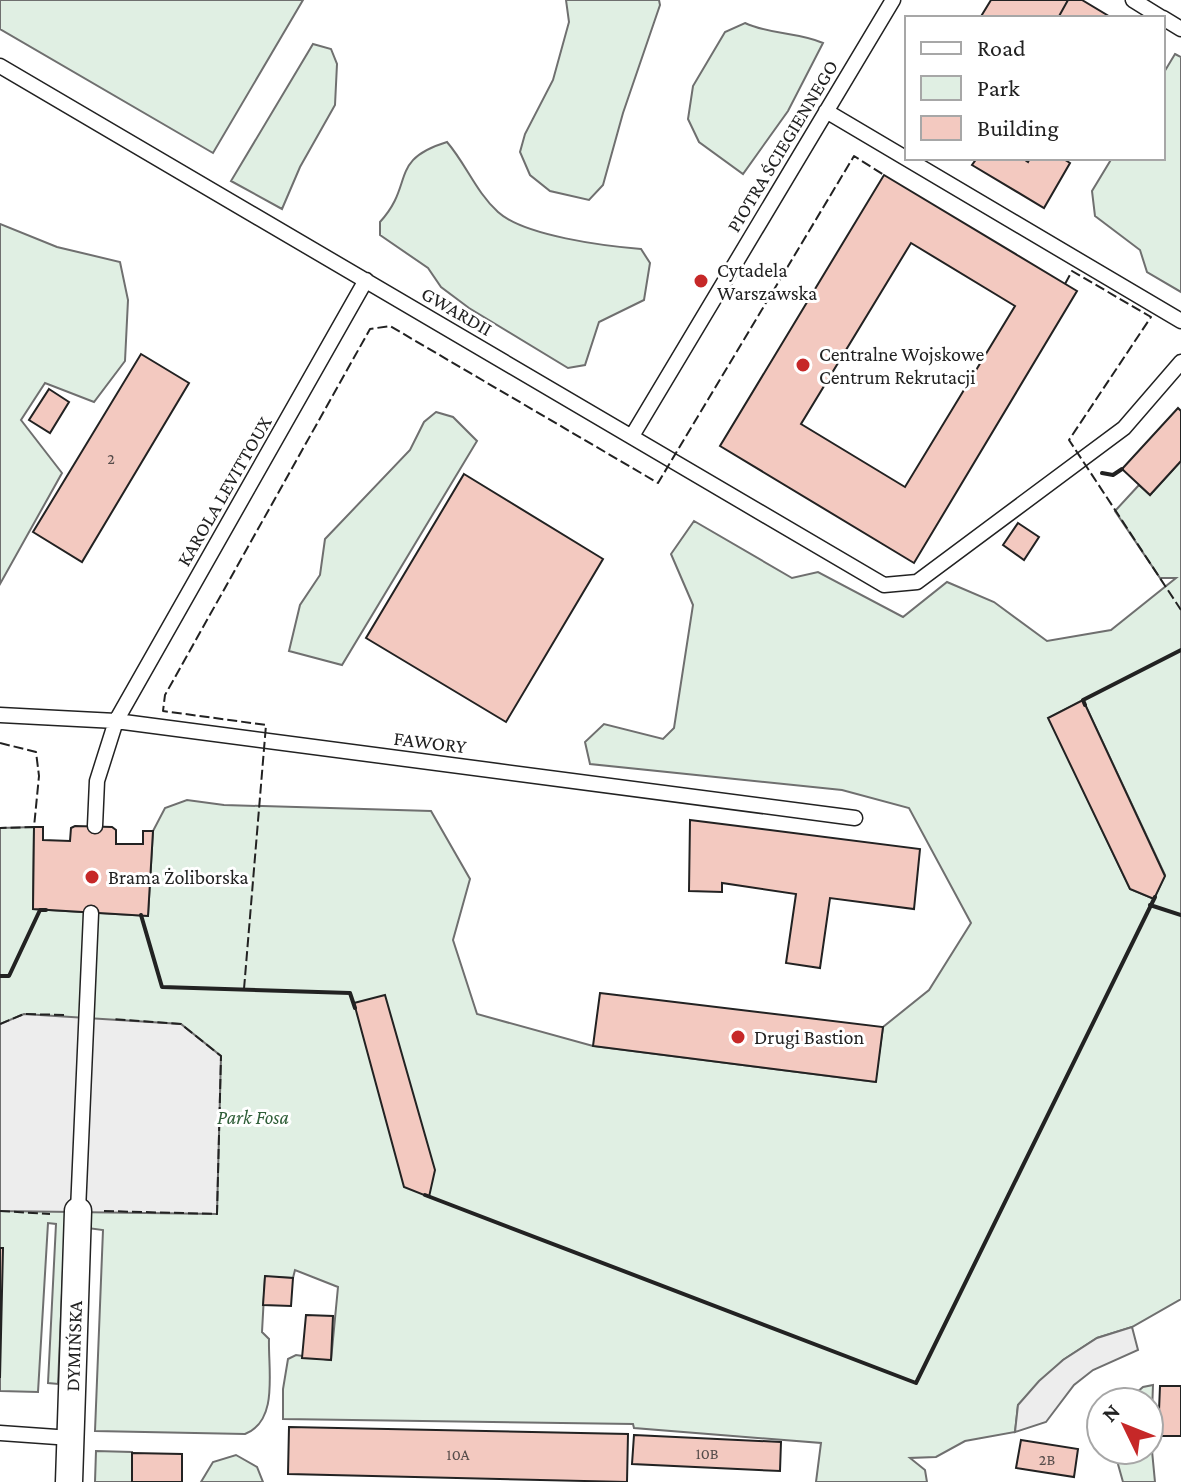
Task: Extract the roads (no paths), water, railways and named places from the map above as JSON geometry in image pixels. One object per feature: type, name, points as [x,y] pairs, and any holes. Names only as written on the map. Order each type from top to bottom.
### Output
[{"type":"street","name":"DYMIŃSKA","points":[[69,1482],[78,1211]]},
{"type":"lane","name":"PIOTRA ŚCIEGIENNEGO","points":[[632,436],[893,0]]},
{"type":"lane","points":[[1133,0],[1160,16]]},
{"type":"lane","name":"GWARDII","points":[[0,66],[874,581],[895,587],[917,582],[927,576],[1104,443],[1148,402],[1181,362]]},
{"type":"lane","points":[[826,111],[905,158]]},
{"type":"lane","points":[[909,160],[1181,321]]},
{"type":"lane","name":"KAROLA LEVITTOUX","points":[[116,721],[366,280]]},
{"type":"lane","name":"FAWORY","points":[[0,715],[116,721],[855,818]]},
{"type":"lane","points":[[95,826],[97,781],[116,721]]},
{"type":"lane","points":[[78,1211],[91,913]]},
{"type":"lane","points":[[0,1433],[71,1438]]},
{"type":"place","name":"Cytadela Warszawska","points":[[701,281]]},
{"type":"place","name":"Centralne Wojskowe Centrum Rekrutacji","points":[[803,365]]},
{"type":"place","name":"Brama Żoliborska","points":[[92,877]]},
{"type":"place","name":"Drugi Bastion","points":[[738,1037]]},
{"type":"park label","name":"Park Fosa","points":[[253,1117]]}]
